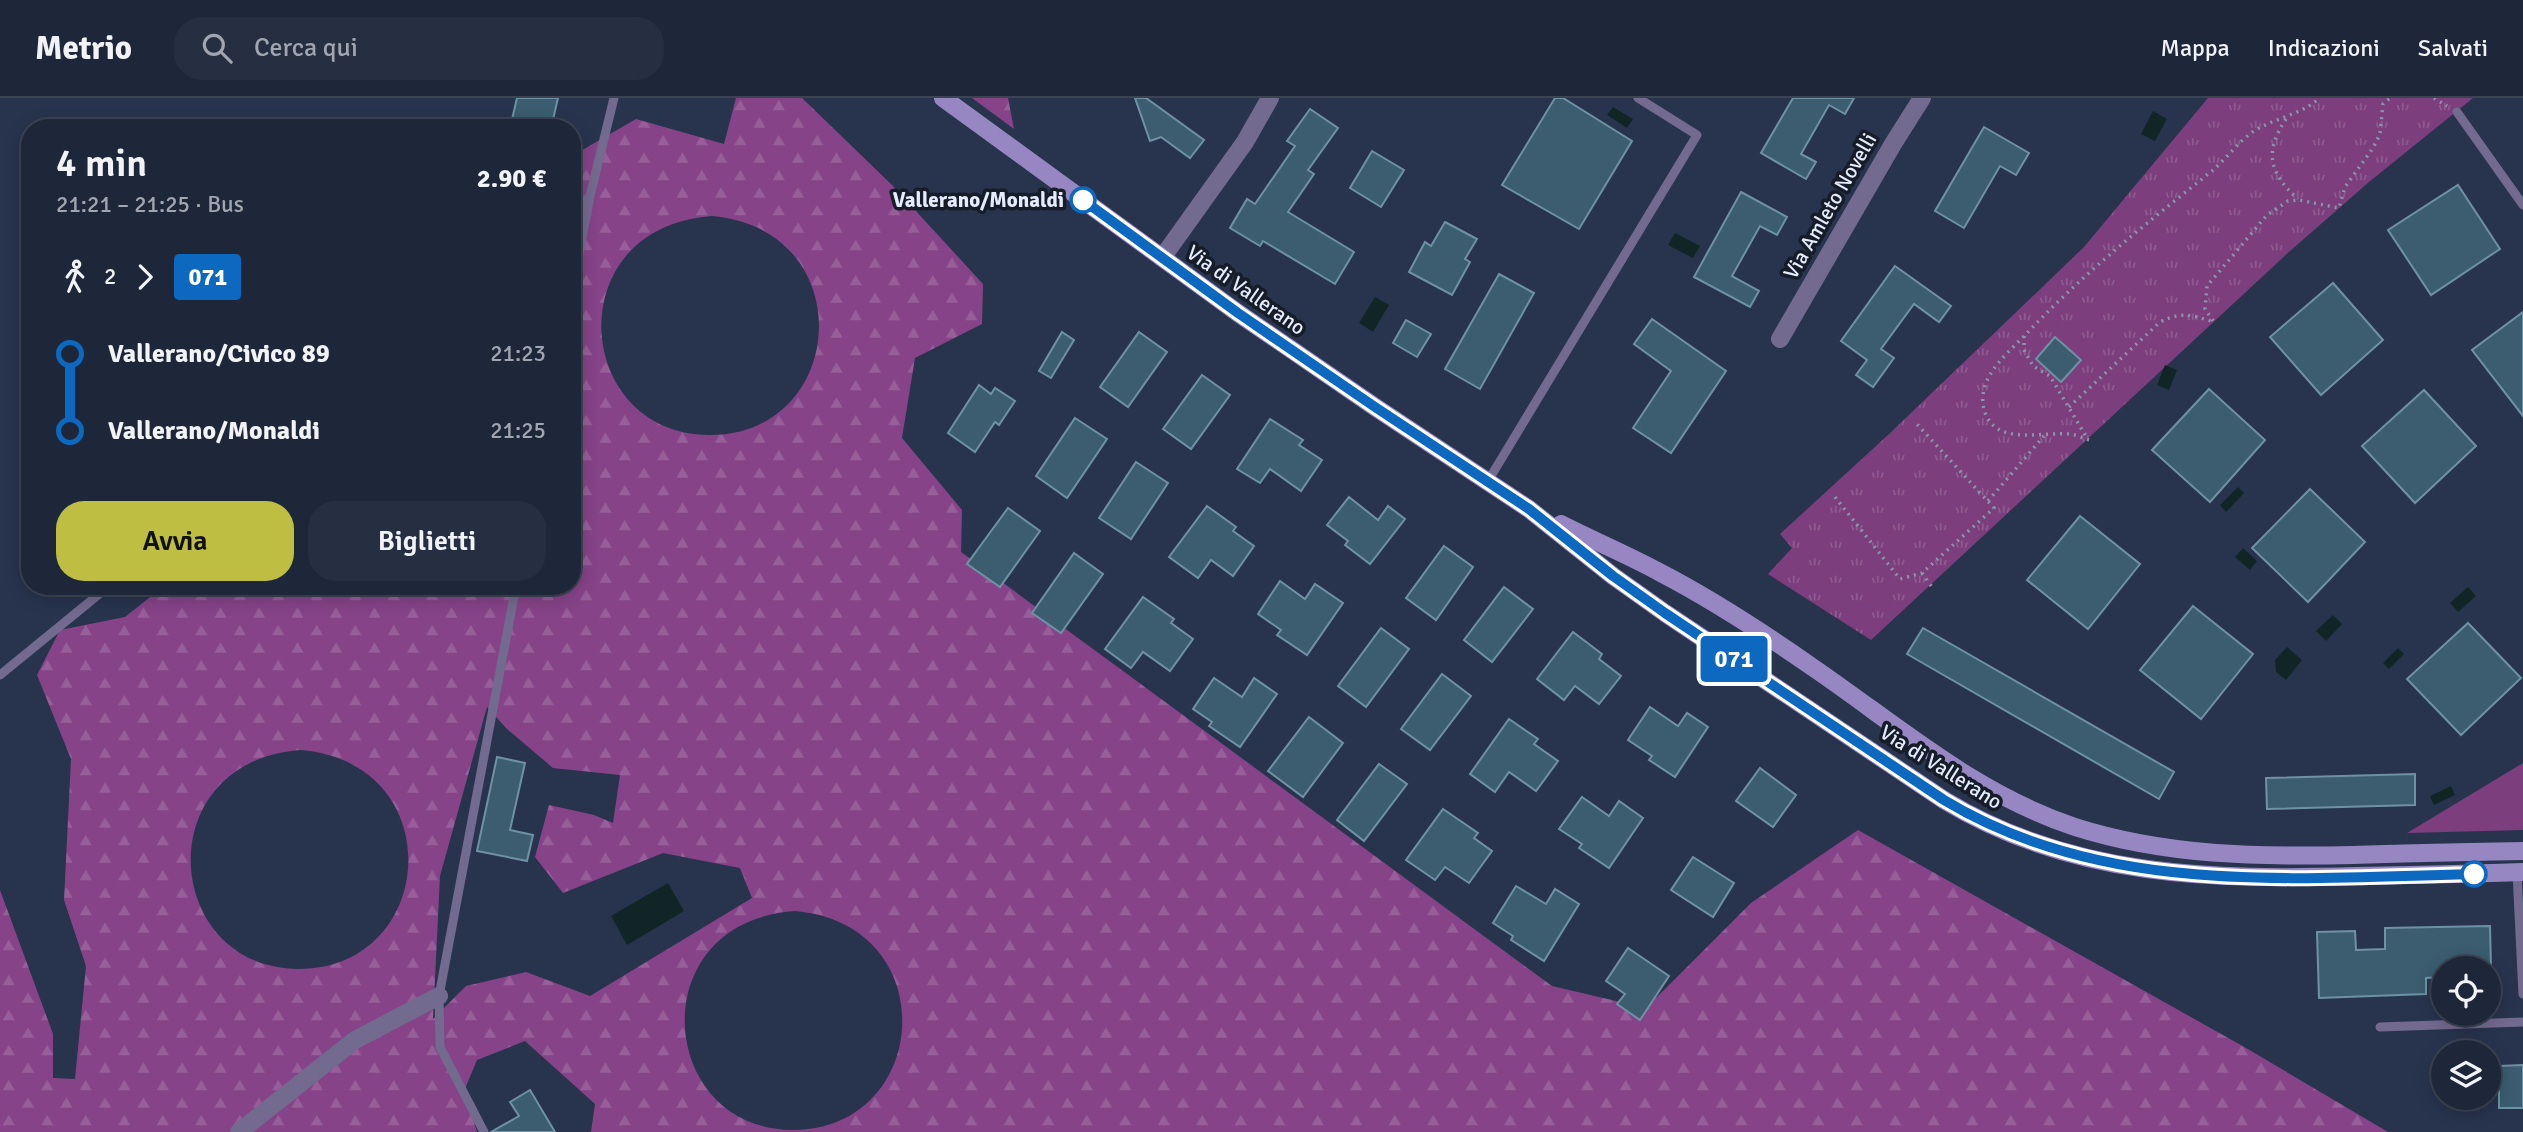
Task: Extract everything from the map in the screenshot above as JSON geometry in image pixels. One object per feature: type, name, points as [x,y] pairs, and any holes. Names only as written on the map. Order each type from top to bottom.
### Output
[{"type":"street","name":"Via di Vallerano","points":[[943,98],[1162,258],[1375,407],[1529,509],[1613,576],[1685,627],[1978,820],[2058,850],[2111,863],[2206,877],[2282,878],[2520,872]]},
{"type":"street","points":[[1162,258],[1245,142],[1270,98]]},
{"type":"street","name":"Via Amleto Novelli","points":[[1780,339],[1922,98]]},
{"type":"street","name":"Via di Vallerano","points":[[1529,509],[1685,585],[1817,670],[1982,786],[2055,820],[2152,846],[2233,855],[2313,856],[2523,851]]},
{"type":"street","points":[[239,1132],[355,1040],[439,996]]},
{"type":"lane","points":[[581,243],[614,98]]},
{"type":"lane","points":[[1488,481],[1697,135],[1638,98]]},
{"type":"lane","points":[[2457,112],[2523,205]]},
{"type":"lane","points":[[581,203],[590,196]]},
{"type":"lane","points":[[0,675],[98,595]]},
{"type":"lane","points":[[484,1132],[440,1047],[439,996],[514,595]]},
{"type":"lane","points":[[2520,872],[2523,994]]},
{"type":"lane","points":[[2380,1027],[2523,1022]]},
{"type":"path","points":[[2024,336],[2024,350],[2033,366],[2050,376],[2088,440],[2071,434],[2033,436],[2006,431],[1992,425],[1984,409],[1982,393],[1990,373],[2024,336],[2096,265],[2227,159],[2252,132],[2298,113],[2320,98]]},
{"type":"path","points":[[2069,407],[2160,323],[2175,314],[2190,315],[2214,323],[2205,309],[2207,286],[2267,215],[2288,201],[2300,200],[2339,208],[2345,187],[2380,134],[2383,104],[2390,98]]},
{"type":"path","points":[[2288,117],[2275,136],[2272,156],[2275,170],[2283,185],[2300,200]]},
{"type":"path","points":[[1835,497],[1900,579],[1923,573],[1994,508],[1915,422]]},
{"type":"path","points":[[1988,501],[2045,435]]},
{"type":"path","points":[[1923,573],[1932,587]]},
{"type":"green space","points":[[736,98],[802,98],[892,185],[983,284],[982,324],[915,358],[902,438],[962,510],[961,552],[1552,986],[1646,1008],[1751,903],[1858,830],[2246,1048],[2388,1132],[591,1132],[595,1104],[525,1041],[477,1060],[464,1091],[477,1132],[0,1132],[0,890],[53,1034],[53,1078],[75,1079],[86,966],[64,900],[71,759],[37,675],[60,630],[125,617],[153,595],[581,595],[581,151],[636,119],[724,144]],"holes":[[[712,216],[761,229],[794,256],[814,291],[819,331],[811,370],[789,403],[755,426],[709,435],[664,426],[630,402],[609,368],[601,329],[607,290],[627,255],[662,229]],[[487,707],[507,729],[553,768],[620,775],[613,823],[594,815],[549,805],[535,857],[563,893],[663,853],[740,868],[752,898],[590,996],[526,972],[466,986],[433,1019],[440,876]],[[301,750],[350,763],[384,790],[403,825],[408,865],[400,904],[378,937],[344,960],[298,969],[253,960],[219,936],[199,902],[191,863],[197,824],[216,789],[251,763]],[[795,911],[844,924],[878,951],[897,986],[902,1026],[894,1065],[872,1098],[838,1121],[792,1130],[747,1121],[713,1097],[693,1063],[685,1024],[691,984],[710,949],[745,923]]]},
{"type":"green space","points":[[972,98],[1008,98],[1014,129]]},
{"type":"green space","points":[[2208,98],[2473,98],[2369,182],[2290,251],[1871,640],[1768,574],[1792,548],[1780,534],[1888,435],[2084,247]]},
{"type":"green space","points":[[2523,763],[2523,830],[2407,833]]},
{"type":"shaded area","points":[[1613,107],[1633,119],[1627,128],[1607,115]]},
{"type":"shaded area","points":[[2153,111],[2167,119],[2155,141],[2141,134]]},
{"type":"shaded area","points":[[1675,233],[1700,246],[1693,258],[1668,245]]},
{"type":"shaded area","points":[[1375,297],[1389,305],[1373,332],[1359,323]]},
{"type":"shaded area","points":[[2165,365],[2177,370],[2169,390],[2157,385]]},
{"type":"shaded area","points":[[2238,487],[2244,493],[2226,512],[2220,505]]},
{"type":"shaded area","points":[[2243,548],[2257,561],[2250,570],[2235,557]]},
{"type":"shaded area","points":[[2468,587],[2476,596],[2458,612],[2450,603]]},
{"type":"shaded area","points":[[2333,615],[2342,624],[2326,641],[2316,631]]},
{"type":"shaded area","points":[[2287,647],[2302,660],[2286,680],[2276,672],[2275,660]]},
{"type":"shaded area","points":[[2398,648],[2404,654],[2389,669],[2383,663]]},
{"type":"shaded area","points":[[2451,786],[2455,795],[2434,805],[2430,796]]},
{"type":"shaded area","points":[[668,883],[684,911],[627,945],[611,916]]},
{"type":"building","points":[[517,98],[558,98],[553,119],[512,119]]},
{"type":"building","points":[[1135,98],[1146,98],[1204,140],[1190,158],[1161,137],[1150,141]]},
{"type":"building","points":[[1555,98],[1563,98],[1632,141],[1579,229],[1502,185]]},
{"type":"building","points":[[1793,98],[1854,98],[1845,114],[1829,105],[1801,154],[1816,162],[1806,179],[1761,153]]},
{"type":"building","points":[[1310,109],[1338,128],[1308,170],[1314,174],[1288,212],[1354,252],[1335,284],[1263,241],[1260,246],[1230,228],[1247,199],[1255,204],[1295,146],[1287,141]]},
{"type":"building","points":[[1984,127],[2029,153],[2016,175],[2000,166],[1964,228],[1935,211]]},
{"type":"building","points":[[1372,151],[1404,170],[1381,207],[1350,188]]},
{"type":"building","points":[[2458,185],[2500,249],[2431,295],[2388,230]]},
{"type":"building","points":[[1741,192],[1787,217],[1777,235],[1760,226],[1732,276],[1759,291],[1750,307],[1694,277]]},
{"type":"building","points":[[1445,222],[1477,239],[1465,259],[1470,262],[1452,295],[1409,272],[1425,242],[1431,246]]},
{"type":"building","points":[[1895,266],[1951,306],[1939,322],[1914,304],[1881,349],[1894,358],[1873,387],[1856,375],[1867,360],[1841,341]]},
{"type":"building","points":[[1499,274],[1534,293],[1480,389],[1445,369]]},
{"type":"building","points":[[2333,283],[2383,340],[2321,395],[2270,337]]},
{"type":"building","points":[[2523,312],[2523,416],[2472,350]]},
{"type":"building","points":[[1652,319],[1726,371],[1671,453],[1633,428],[1671,371],[1634,344]]},
{"type":"building","points":[[1406,320],[1431,334],[1417,357],[1393,343]]},
{"type":"building","points":[[1062,332],[1074,340],[1051,378],[1039,371]]},
{"type":"building","points":[[1139,332],[1167,352],[1128,407],[1100,387]]},
{"type":"building","points":[[2055,337],[2081,360],[2061,382],[2036,359]]},
{"type":"building","points":[[1202,375],[1230,395],[1191,449],[1163,429]]},
{"type":"building","points":[[979,385],[991,394],[995,388],[1015,401],[999,425],[995,422],[975,452],[948,433]]},
{"type":"building","points":[[2209,389],[2265,440],[2210,502],[2152,450]]},
{"type":"building","points":[[2424,390],[2476,446],[2415,503],[2362,446]]},
{"type":"building","points":[[1075,418],[1107,439],[1067,498],[1036,476]]},
{"type":"building","points":[[1270,419],[1303,440],[1299,445],[1322,460],[1301,491],[1270,469],[1260,483],[1237,469]]},
{"type":"building","points":[[1136,462],[1168,483],[1131,539],[1099,518]]},
{"type":"building","points":[[2310,489],[2365,542],[2308,602],[2252,548]]},
{"type":"building","points":[[1349,497],[1378,520],[1388,506],[1405,519],[1370,564],[1345,545],[1348,541],[1327,525]]},
{"type":"building","points":[[1207,506],[1236,527],[1233,531],[1254,546],[1233,576],[1211,560],[1198,578],[1169,557]]},
{"type":"building","points":[[1008,508],[1040,531],[1000,587],[967,564]]},
{"type":"building","points":[[2080,516],[2140,564],[2088,629],[2027,580]]},
{"type":"building","points":[[1444,546],[1473,567],[1436,620],[1406,598]]},
{"type":"building","points":[[1074,553],[1103,574],[1061,633],[1032,613]]},
{"type":"building","points":[[1280,581],[1305,599],[1315,584],[1343,603],[1307,655],[1277,635],[1281,630],[1258,614]]},
{"type":"building","points":[[1504,587],[1533,609],[1492,662],[1464,640]]},
{"type":"building","points":[[1143,597],[1174,619],[1171,623],[1193,639],[1170,671],[1143,652],[1131,668],[1105,649]]},
{"type":"building","points":[[2193,606],[2253,654],[2201,719],[2140,670]]},
{"type":"building","points":[[2468,623],[2521,678],[2461,735],[2407,679]]},
{"type":"building","points":[[1381,628],[1409,649],[1366,707],[1338,686]]},
{"type":"building","points":[[1923,628],[2174,772],[2159,799],[1907,654]]},
{"type":"building","points":[[1573,632],[1602,654],[1599,659],[1621,676],[1599,704],[1575,686],[1564,700],[1537,679]]},
{"type":"building","points":[[1442,674],[1471,696],[1430,750],[1401,729]]},
{"type":"building","points":[[1214,678],[1242,697],[1254,678],[1277,694],[1240,747],[1209,726],[1212,722],[1193,709]]},
{"type":"building","points":[[1650,707],[1678,726],[1687,713],[1708,727],[1675,777],[1649,760],[1652,756],[1628,740]]},
{"type":"building","points":[[1309,717],[1343,743],[1303,797],[1268,771]]},
{"type":"building","points":[[1509,719],[1538,739],[1534,744],[1558,761],[1536,791],[1509,772],[1495,792],[1470,774]]},
{"type":"building","points":[[497,757],[525,763],[510,830],[533,835],[527,861],[477,851]]},
{"type":"building","points":[[1379,764],[1407,784],[1364,841],[1337,820]]},
{"type":"building","points":[[1760,768],[1796,795],[1773,827],[1736,801]]},
{"type":"building","points":[[2415,774],[2415,805],[2267,809],[2266,778]]},
{"type":"building","points":[[1582,797],[1609,816],[1619,801],[1643,818],[1609,868],[1579,848],[1582,844],[1559,829]]},
{"type":"building","points":[[1443,809],[1478,833],[1474,838],[1492,851],[1469,883],[1445,867],[1435,880],[1406,860]]},
{"type":"building","points":[[1693,857],[1734,883],[1713,917],[1671,890]]},
{"type":"building","points":[[1516,886],[1546,904],[1555,889],[1579,904],[1544,961],[1511,940],[1513,936],[1493,923]]},
{"type":"building","points":[[2490,926],[2491,956],[2431,956],[2431,978],[2426,978],[2426,994],[2319,998],[2317,932],[2355,931],[2356,950],[2385,949],[2385,928]]},
{"type":"building","points":[[1628,948],[1669,976],[1640,1020],[1617,1004],[1625,994],[1606,981]]},
{"type":"building","points":[[2523,1065],[2523,1108],[2501,1108],[2501,1066]]},
{"type":"building","points":[[530,1090],[555,1132],[491,1132],[519,1116],[510,1102]]},
{"type":"bus line","name":"071","points":[[1083,200],[1238,313],[1529,509],[1613,576],[1665,613],[1978,820],[2058,850],[2111,863],[2180,874],[2282,878],[2474,874]]},
{"type":"place","name":"Vallerano/Monaldi","points":[[1083,200]]}]
